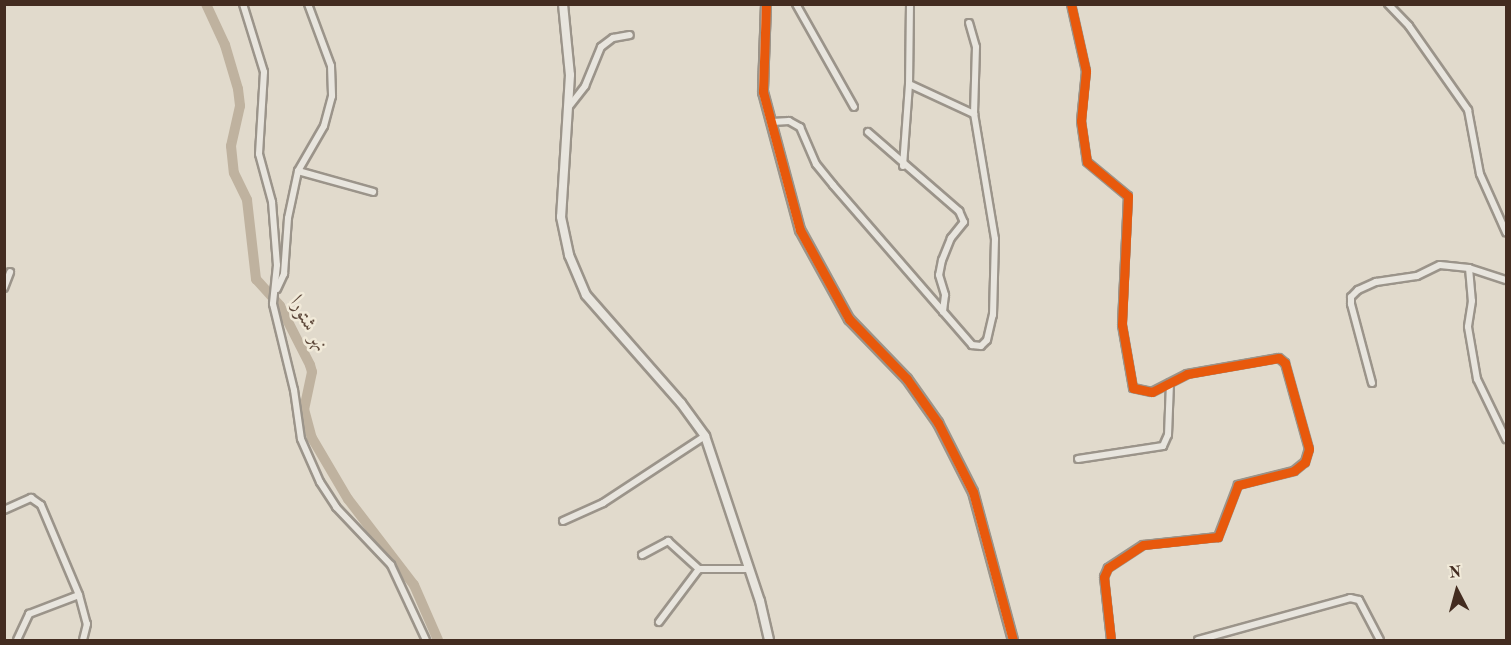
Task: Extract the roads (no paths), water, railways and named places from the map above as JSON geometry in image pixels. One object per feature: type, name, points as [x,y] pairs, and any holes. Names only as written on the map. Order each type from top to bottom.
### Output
[{"type":"street","points":[[243,4],[264,72],[259,154],[272,202],[277,265],[273,304],[294,390],[295,419],[312,466],[336,507],[391,565],[426,640]]},
{"type":"street","points":[[274,295],[284,274],[288,218],[298,171],[330,113],[332,96],[331,66],[308,4]]},
{"type":"street","points":[[563,4],[569,50],[561,217],[579,283],[705,436],[769,640]]},
{"type":"street","points":[[766,4],[762,85],[797,221],[813,258],[849,319],[928,406],[963,471],[973,492],[1013,640]]},
{"type":"street","points":[[796,4],[854,107]]},
{"type":"street","points":[[903,166],[909,84],[910,4]]},
{"type":"street","points":[[1071,4],[1086,71],[1080,121],[1087,162],[1128,196],[1122,324],[1128,374],[1133,388],[1144,393],[1187,374],[1279,358],[1285,363],[1306,435],[1307,458],[1287,474],[1238,485],[1218,537],[1143,545],[1107,568],[1104,577],[1111,640]]},
{"type":"street","points":[[1388,4],[1409,26],[1468,110],[1480,174],[1506,232]]},
{"type":"street","points":[[772,122],[789,121],[800,127],[820,170],[972,345],[984,344],[993,315],[995,238],[974,114],[976,47],[969,23]]},
{"type":"street","points":[[568,108],[585,86],[601,47],[613,38],[630,35]]},
{"type":"street","points":[[909,84],[974,114]]},
{"type":"street","points":[[868,132],[903,166],[959,211],[964,222],[951,238],[942,260],[939,275],[945,295],[943,312]]},
{"type":"street","points":[[298,171],[373,192]]},
{"type":"street","points":[[1372,383],[1351,304],[1353,294],[1376,282],[1417,276],[1431,267],[1469,268],[1506,280]]},
{"type":"street","points":[[1469,268],[1472,301],[1468,327],[1477,379],[1506,439]]},
{"type":"street","points":[[4,288],[10,272]]},
{"type":"street","points":[[1078,459],[1164,446],[1168,435],[1170,383]]},
{"type":"street","points":[[563,521],[603,503],[705,436]]},
{"type":"street","points":[[4,510],[29,499],[38,501],[79,595],[87,624],[83,640]]},
{"type":"street","points":[[642,555],[668,541],[699,569],[748,568]]},
{"type":"street","points":[[659,622],[699,569]]},
{"type":"street","points":[[17,640],[29,614],[79,595]]},
{"type":"street","points":[[1198,640],[1350,598],[1362,604],[1380,640]]},
{"type":"waterway","name":"نهر شتورا","points":[[206,4],[225,45],[238,89],[240,106],[231,146],[234,173],[247,200],[256,279],[280,306],[310,365],[312,372],[304,409],[312,438],[348,499],[414,585],[438,640]]}]
